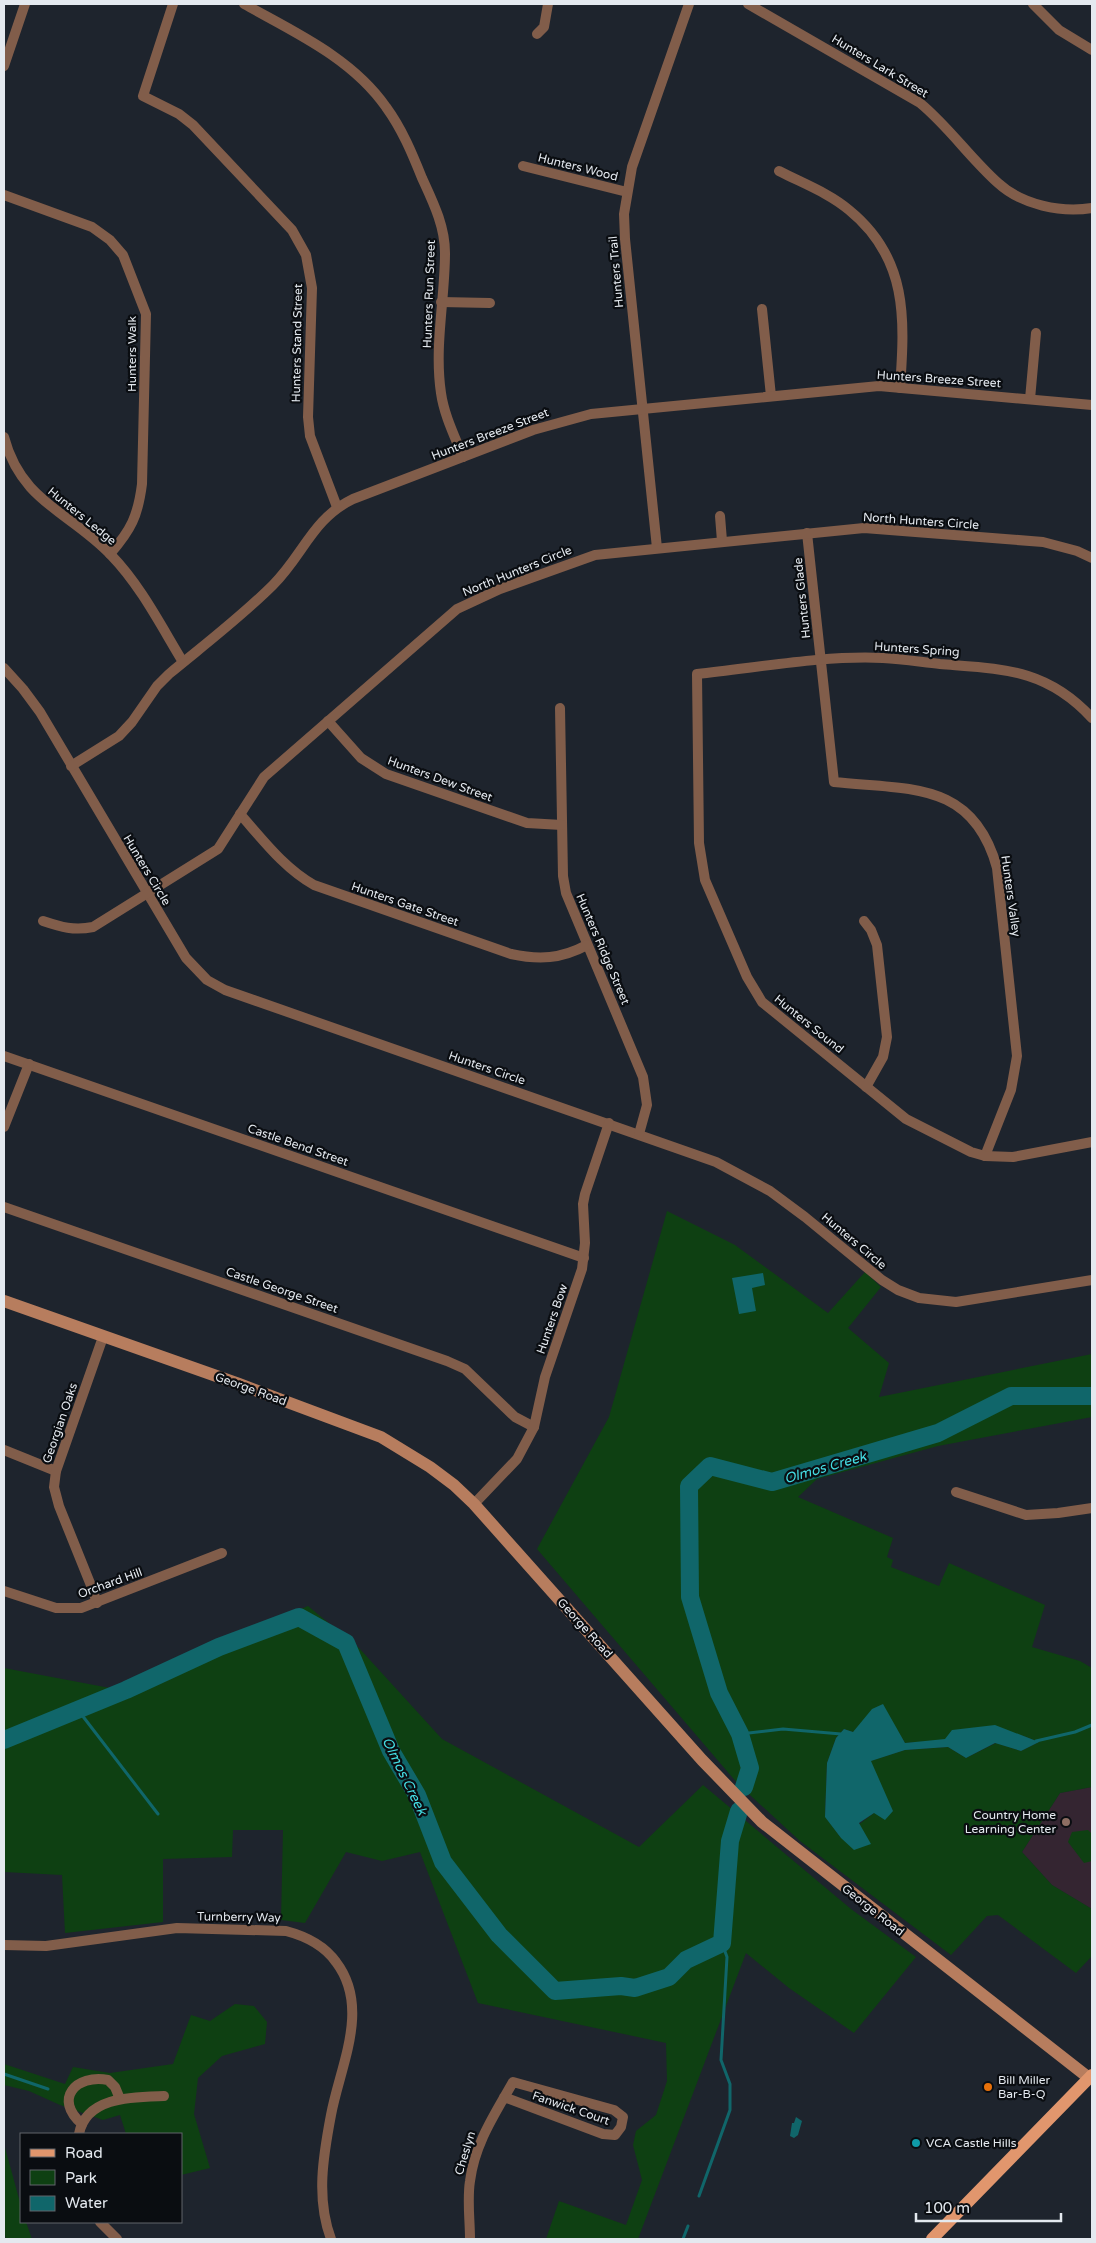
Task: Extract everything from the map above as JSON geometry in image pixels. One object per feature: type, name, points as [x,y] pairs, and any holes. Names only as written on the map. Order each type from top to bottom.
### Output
[{"type":"main road","points":[[932,2239],[1091,2078]]},
{"type":"street","points":[[4,66],[26,4]]},
{"type":"street","name":"Hunters Stand Street","points":[[173,4],[143,96],[179,114],[193,125],[292,230],[302,246],[308,264],[312,288],[308,417],[310,436],[337,507]]},
{"type":"street","name":"Hunters Run Street","points":[[244,4],[337,58],[371,88],[386,106],[412,152],[440,219],[445,255],[441,302],[440,390],[444,407],[463,458]]},
{"type":"street","points":[[537,34],[544,27],[548,4]]},
{"type":"street","name":"Hunters Trail","points":[[657,548],[624,214],[632,167],[689,4]]},
{"type":"street","name":"Hunters Lark Street","points":[[748,4],[920,103],[938,117],[998,184],[1012,194],[1045,206],[1069,210],[1092,208]]},
{"type":"street","points":[[1033,4],[1059,30],[1092,50]]},
{"type":"street","name":"Hunters Wood","points":[[523,166],[627,192]]},
{"type":"street","points":[[779,171],[848,210],[873,232],[880,243],[895,275],[902,306],[903,341],[900,388]]},
{"type":"street","name":"Hunters Walk","points":[[4,195],[78,221],[110,240],[122,255],[146,314],[142,484],[139,508],[133,524],[110,554]]},
{"type":"street","points":[[441,302],[490,303]]},
{"type":"street","points":[[762,309],[771,396]]},
{"type":"street","points":[[1030,399],[1036,333]]},
{"type":"street","name":"Hunters Breeze Street","points":[[71,766],[119,736],[132,722],[157,686],[274,584],[290,566],[316,526],[337,507],[353,499],[562,421],[591,414],[854,387],[900,388],[1092,405]]},
{"type":"street","name":"Hunters Ledge","points":[[4,437],[17,469],[32,490],[110,554],[135,584],[183,662]]},
{"type":"street","points":[[720,516],[722,541]]},
{"type":"street","name":"North Hunters Circle","points":[[43,921],[79,930],[93,927],[218,849],[264,777],[456,609],[475,599],[580,558],[722,541],[864,528],[1043,542],[1077,551],[1092,558]]},
{"type":"street","name":"Hunters Glade","points":[[807,533],[821,661]]},
{"type":"street","name":"Hunters Spring","points":[[696,674],[821,661],[882,658],[996,667],[1046,682],[1060,690],[1092,718]]},
{"type":"street","name":"Hunters Valley","points":[[821,661],[834,782],[925,792],[951,800],[967,812],[979,826],[992,851],[997,868],[1017,1056],[1011,1090],[985,1156]]},
{"type":"street","name":"Hunters Circle","points":[[4,668],[40,712],[147,894],[192,966],[207,980],[225,990],[716,1162],[755,1181],[805,1216],[878,1277],[908,1294],[930,1300],[956,1302],[1092,1280]]},
{"type":"street","name":"Hunters Sound","points":[[696,674],[699,843],[705,880],[756,994],[769,1008],[906,1119],[971,1152],[985,1156],[1013,1157],[1092,1142]]},
{"type":"street","name":"Hunters Ridge Street","points":[[560,708],[562,825],[566,893],[643,1077],[646,1105],[638,1134]]},
{"type":"street","name":"Hunters Dew Street","points":[[328,721],[361,758],[386,774],[527,823],[562,825]]},
{"type":"street","name":"Hunters Gate Street","points":[[240,814],[285,865],[298,877],[314,885],[511,954],[529,958],[551,958],[587,946]]},
{"type":"street","points":[[864,921],[871,930],[877,945],[887,1037],[883,1057],[866,1087]]},
{"type":"street","name":"Castle Bend Street","points":[[4,1056],[584,1258]]},
{"type":"street","points":[[4,1127],[29,1064]]},
{"type":"street","name":"Hunters Bow","points":[[474,1504],[511,1468],[525,1447],[534,1427],[545,1377],[582,1269],[584,1258],[585,1194],[608,1124]]},
{"type":"street","name":"Castle George Street","points":[[4,1207],[447,1361],[465,1369],[515,1417],[534,1427]]},
{"type":"street","name":"George Road","points":[[4,1301],[239,1384],[381,1437],[430,1467],[454,1485],[474,1504],[702,1760],[762,1822],[1091,2078]]},
{"type":"street","name":"Georgian Oaks","points":[[96,1603],[92,1588],[59,1506],[54,1487],[56,1471],[103,1337]]},
{"type":"street","points":[[4,1450],[56,1471]]},
{"type":"street","points":[[956,1492],[1026,1515],[1092,1508]]},
{"type":"street","name":"Orchard Hill","points":[[4,1590],[56,1608],[82,1608],[222,1553]]},
{"type":"street","name":"Turnberry Way","points":[[4,1945],[46,1946],[177,1928],[286,1931],[300,1934],[331,1954],[346,1978],[353,2007],[352,2027],[331,2114],[321,2182],[322,2200],[332,2237]]},
{"type":"street","points":[[82,2124],[73,2116],[68,2100],[71,2090],[79,2083],[89,2080],[108,2080],[115,2087],[120,2099]]},
{"type":"street","name":"Cheslyn","points":[[470,2239],[469,2183],[473,2163],[490,2120],[513,2082]]},
{"type":"street","name":"Fanwick Court","points":[[504,2097],[603,2134],[615,2135],[621,2127],[623,2117],[614,2110],[513,2082]]},
{"type":"street","points":[[79,2133],[82,2124],[92,2110],[120,2099],[164,2096]]},
{"type":"street","points":[[101,2223],[117,2239]]},
{"type":"shaded area","name":"Country Home Learning Center","points":[[1092,1787],[1092,1909],[1052,1885],[1022,1852],[1060,1793]]},
{"type":"green space","points":[[667,1211],[735,1245],[828,1313],[865,1272],[881,1287],[848,1328],[889,1363],[879,1397],[1092,1354],[1092,1417],[938,1446],[817,1479],[798,1497],[893,1538],[887,1557],[893,1560],[891,1567],[939,1586],[949,1563],[1045,1605],[1032,1647],[1080,1661],[1092,1668],[1092,1787],[1060,1793],[1022,1852],[1052,1885],[1092,1909],[1092,1956],[1076,1973],[998,1915],[987,1916],[951,1955],[800,1841],[738,1784],[537,1549],[609,1417]],"holes":[[[844,1729],[853,1732],[897,1730],[905,1743],[1021,1735],[1039,1742],[1021,1751],[996,1743],[966,1758],[948,1747],[905,1750],[870,1761],[874,1813],[841,1838],[825,1816],[827,1763],[836,1738]]]},
{"type":"green space","points":[[308,1606],[359,1648],[442,1739],[639,1847],[703,1785],[851,1909],[916,1957],[854,2033],[789,1988],[746,1953],[638,2239],[546,2239],[559,2201],[626,2225],[642,2180],[633,2145],[636,2131],[656,2115],[667,2081],[666,2043],[478,2003],[420,1852],[382,1861],[346,1852],[305,1923],[281,1920],[283,1830],[233,1830],[232,1857],[163,1859],[163,1922],[65,1933],[62,1875],[4,1872],[4,1668],[110,1688]]},
{"type":"green space","points":[[1088,1830],[1092,1834],[1092,1861],[1084,1863],[1068,1842],[1072,1832]]},
{"type":"green space","points":[[235,2004],[254,2006],[267,2022],[265,2044],[222,2056],[198,2078],[194,2114],[210,2168],[182,2175],[182,2133],[126,2133],[120,2115],[103,2120],[60,2105],[29,2091],[4,2085],[4,2064],[65,2084],[73,2067],[110,2073],[173,2064],[191,2015],[210,2021]]},
{"type":"green space","points":[[4,2144],[20,2202],[20,2223],[26,2223],[32,2239],[6,2239],[4,2231]]},
{"type":"water","points":[[763,1273],[765,1285],[752,1288],[756,1311],[739,1314],[732,1278]]},
{"type":"water","points":[[883,1704],[905,1743],[945,1739],[952,1730],[995,1725],[1039,1742],[1021,1751],[995,1743],[966,1758],[948,1747],[905,1750],[871,1761],[893,1811],[885,1820],[874,1813],[859,1823],[871,1844],[854,1850],[841,1838],[825,1817],[827,1763],[836,1738],[844,1729],[853,1732],[872,1709]]},
{"type":"water","points":[[796,2117],[802,2121],[798,2135],[794,2138],[790,2136],[792,2123],[794,2123]]},
{"type":"waterway","name":"Olmos Creek","points":[[744,1787],[750,1768],[740,1734],[719,1693],[690,1597],[689,1486],[710,1466],[772,1482],[938,1433],[1011,1396],[1092,1396]]},
{"type":"waterway","name":"Olmos Creek","points":[[4,1740],[126,1690],[219,1647],[299,1617],[346,1643],[391,1751],[417,1795],[443,1862],[499,1935],[555,1991],[621,1986],[635,1988],[669,1977],[686,1960],[722,1943],[730,1841],[739,1811]]},
{"type":"waterway","points":[[78,1710],[158,1814]]},
{"type":"waterway","points":[[1036,1741],[1075,1732],[1092,1725]]},
{"type":"waterway","points":[[740,1734],[783,1729],[841,1734]]},
{"type":"waterway","points":[[699,2196],[730,2110],[730,2084],[721,2060],[727,1957],[722,1943]]},
{"type":"waterway","points":[[4,2074],[48,2089]]},
{"type":"waterway","points":[[683,2239],[688,2226]]},
{"type":"place","name":"Country Home Learning Center","points":[[1066,1822]]},
{"type":"place","name":"Bill Miller Bar-B-Q","points":[[988,2087]]},
{"type":"place","name":"VCA Castle Hills","points":[[916,2143]]}]
